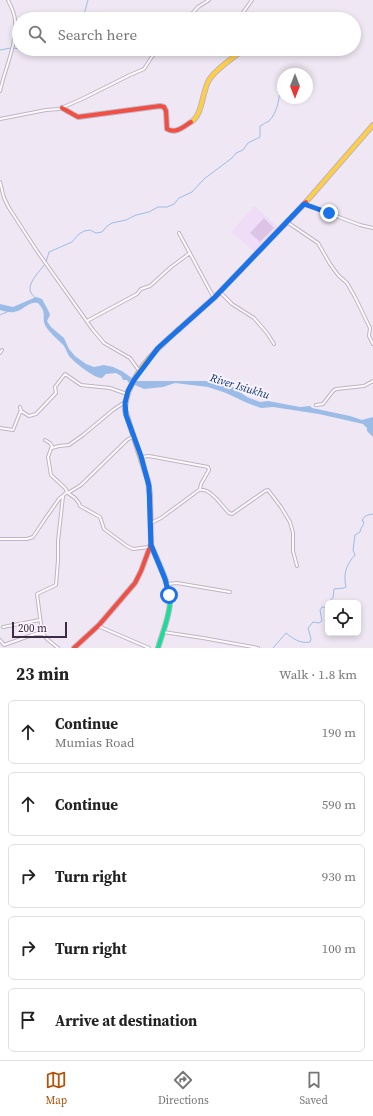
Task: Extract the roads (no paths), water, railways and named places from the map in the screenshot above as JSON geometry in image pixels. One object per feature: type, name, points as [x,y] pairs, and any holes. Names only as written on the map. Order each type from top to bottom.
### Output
[{"type":"street","points":[[8,0],[12,12]]},
{"type":"street","points":[[193,12],[209,0]]},
{"type":"street","points":[[243,12],[252,0]]},
{"type":"street","points":[[0,91],[12,50]]},
{"type":"street","points":[[0,119],[62,108],[142,70],[153,56]]},
{"type":"street","points":[[62,108],[74,116],[79,117],[160,106],[164,107],[166,111],[167,129],[176,131],[196,119],[207,81],[235,56]]},
{"type":"street","points":[[74,648],[98,626],[136,581],[142,571],[150,546],[151,523],[149,486],[141,456],[126,415],[125,402],[133,382],[158,348],[220,292],[304,204],[373,125]]},
{"type":"street","points":[[0,182],[4,198],[9,208],[37,251],[87,321],[102,341],[130,358],[140,372]]},
{"type":"street","points":[[304,204],[360,226],[373,228]]},
{"type":"street","points":[[287,222],[318,243],[335,271],[351,290],[373,333]]},
{"type":"street","points":[[179,234],[214,298]]},
{"type":"street","points":[[87,321],[137,294],[190,253]]},
{"type":"street","points":[[220,292],[232,304],[254,318],[262,326],[274,344]]},
{"type":"street","points":[[370,328],[369,336],[373,344]]},
{"type":"street","points":[[0,428],[13,430],[20,409],[29,416],[36,414],[54,395],[56,392],[55,387],[65,374],[81,385],[110,388],[127,394]]},
{"type":"street","points":[[316,405],[323,404],[336,389],[366,385],[373,381]]},
{"type":"street","points":[[52,448],[69,445],[125,402]]},
{"type":"street","points":[[0,539],[32,538],[44,519],[63,496],[81,485],[127,440],[134,436]]},
{"type":"street","points":[[45,440],[50,443],[52,448]]},
{"type":"street","points":[[52,448],[48,455],[50,474],[79,502],[81,507],[100,517],[104,528],[133,550],[150,546]]},
{"type":"street","points":[[141,456],[149,456],[208,467],[209,470],[200,489],[161,518],[151,523]]},
{"type":"street","points":[[200,489],[206,490],[229,513],[232,514],[265,491],[268,490],[271,492],[290,522],[293,533],[293,551],[297,566]]},
{"type":"street","points":[[58,648],[43,634],[37,594],[56,585],[58,541],[63,496]]},
{"type":"street","points":[[150,546],[167,584],[170,602],[158,648]]},
{"type":"street","points":[[167,584],[178,583],[230,592]]},
{"type":"street","points":[[2,627],[40,620]]},
{"type":"street","points":[[98,626],[149,648]]},
{"type":"street","points":[[163,632],[258,648]]},
{"type":"street","points":[[0,640],[4,645],[30,636],[43,634]]},
{"type":"water","points":[[36,297],[42,299],[49,312],[50,315],[47,321],[51,327],[64,338],[69,349],[75,356],[86,364],[94,367],[104,365],[113,367],[122,371],[136,381],[206,381],[233,387],[247,397],[260,402],[268,401],[300,407],[310,406],[312,408],[362,420],[373,417],[373,437],[363,424],[319,414],[273,407],[261,408],[208,387],[175,383],[163,387],[144,389],[128,382],[127,380],[123,380],[121,376],[116,373],[106,374],[102,378],[99,378],[85,370],[69,356],[64,346],[45,325],[44,312],[38,303],[31,303],[14,312],[0,310],[0,304],[13,307]]},
{"type":"waterway","points":[[84,12],[88,0]]},
{"type":"waterway","points":[[0,50],[11,48]]},
{"type":"waterway","points":[[46,262],[49,252],[72,242],[84,231],[90,230],[96,233],[102,232],[112,223],[126,220],[136,215],[149,212],[158,207],[167,207],[174,204],[179,198],[192,192],[204,179],[232,158],[236,153],[243,150],[248,143],[260,137],[260,126],[269,121],[275,113],[278,104]]},
{"type":"waterway","points":[[35,298],[30,290],[31,283],[45,264]]},
{"type":"waterway","points":[[0,315],[7,312]]},
{"type":"waterway","points":[[330,600],[333,598],[334,589],[346,587],[346,570],[349,562],[355,555],[353,550],[355,535],[360,532],[364,523],[362,521],[364,518],[373,514]]},
{"type":"waterway","points":[[273,648],[286,633],[297,640],[310,642],[311,639],[308,628],[313,622],[319,623],[322,621],[320,610],[322,607],[325,608]]},
{"type":"water label","name":"River Isiukhu","points":[[240,386]]}]
